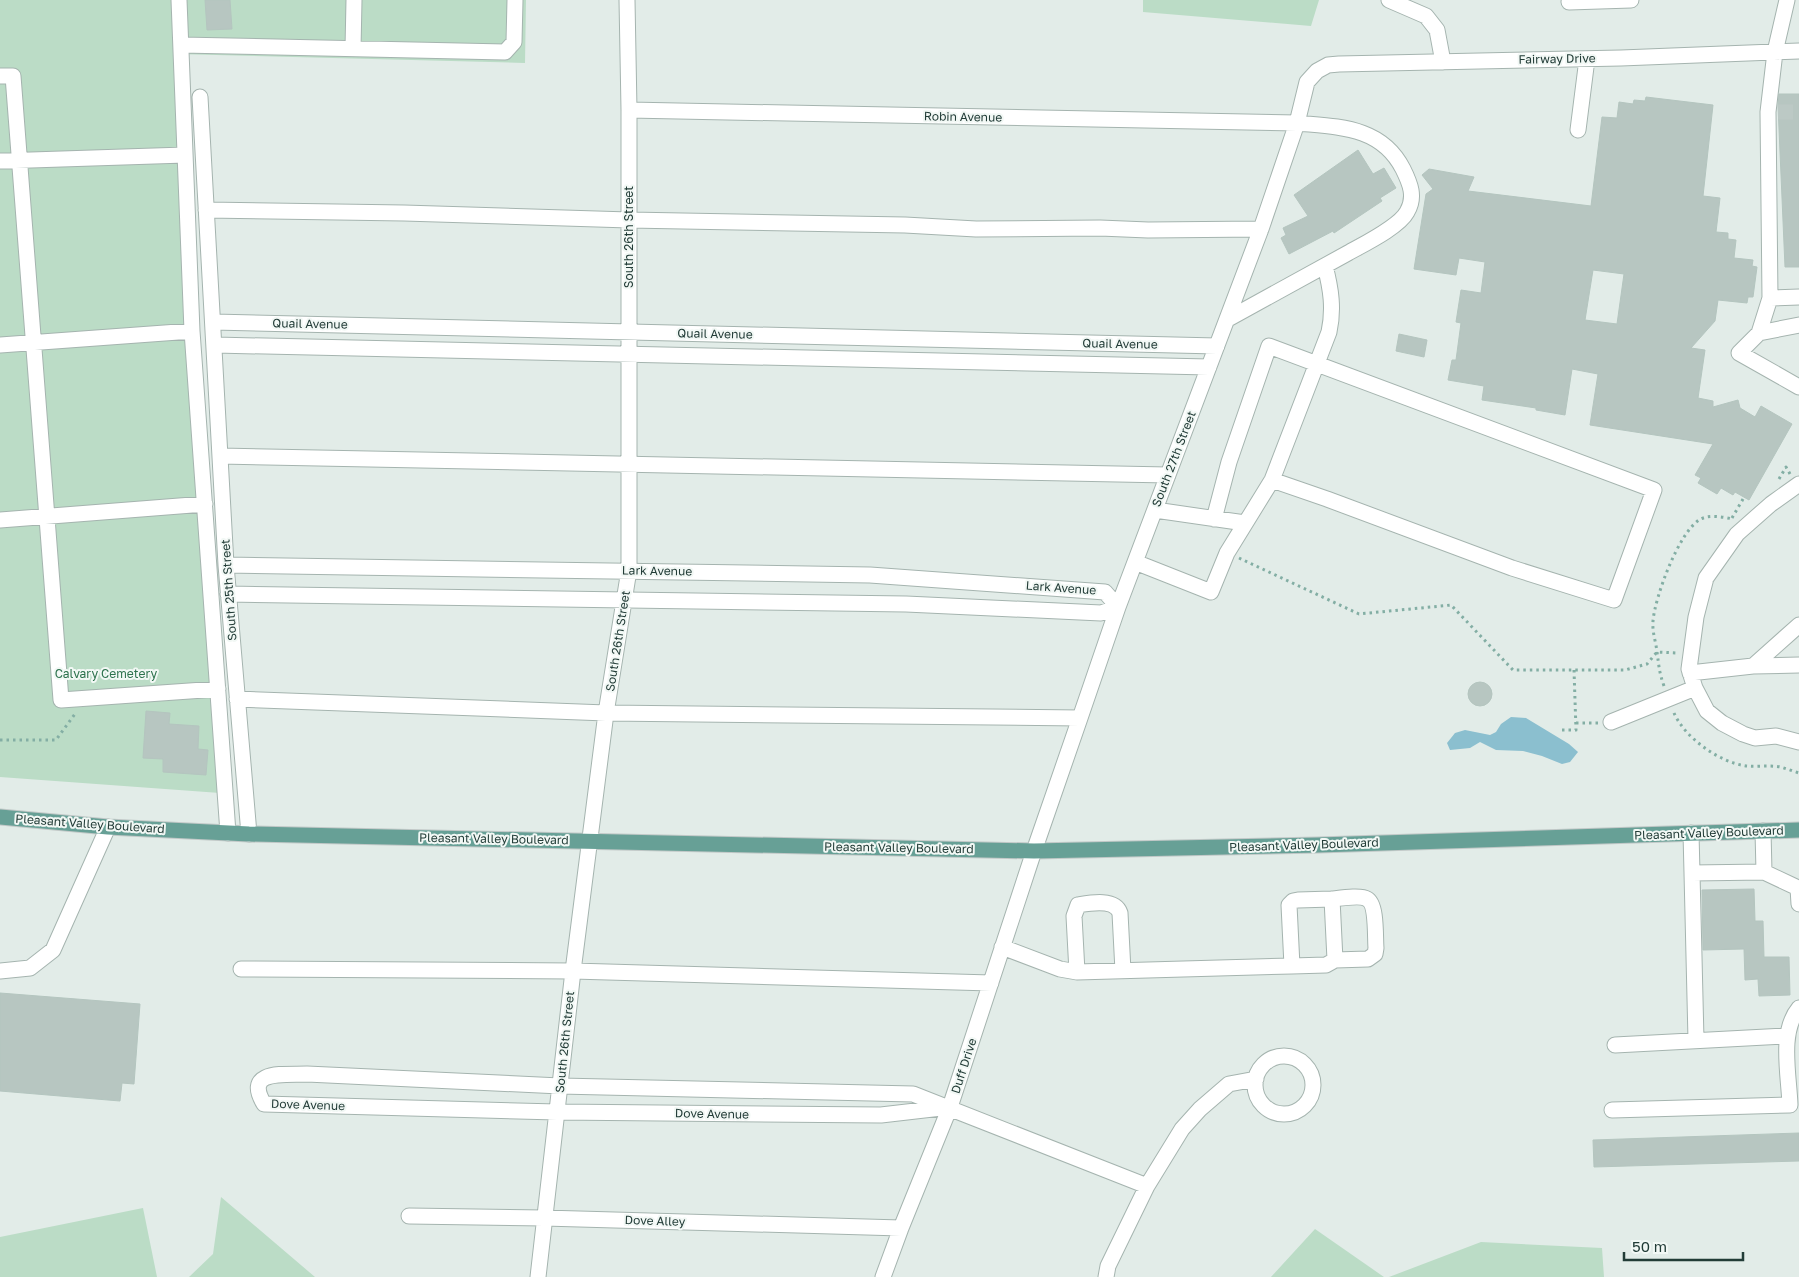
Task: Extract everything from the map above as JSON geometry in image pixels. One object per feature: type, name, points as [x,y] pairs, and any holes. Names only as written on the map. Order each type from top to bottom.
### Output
[{"type":"main road","name":"Pleasant Valley Boulevard","points":[[0,817],[108,826],[249,834],[1034,851],[1799,830]]},
{"type":"street","points":[[179,0],[192,331],[228,833]]},
{"type":"street","points":[[353,49],[354,0]]},
{"type":"street","points":[[181,45],[505,52],[514,42],[515,0]]},
{"type":"street","name":"South 26th Street","points":[[538,1277],[573,971],[606,713],[629,570],[630,332],[627,0]]},
{"type":"street","points":[[1389,0],[1426,16],[1437,30],[1443,62]]},
{"type":"street","points":[[1569,2],[1631,0]]},
{"type":"street","points":[[1787,0],[1775,52],[1770,298],[1758,333],[1739,353],[1799,388]]},
{"type":"street","name":"Fairway Drive","points":[[1317,71],[1328,65],[1339,64],[1799,52]]},
{"type":"street","points":[[1578,130],[1587,59]]},
{"type":"street","name":"South 27th Street","points":[[1034,851],[1118,607],[1261,229],[1297,123],[1307,82],[1317,71]]},
{"type":"street","points":[[0,76],[13,76],[62,700],[218,689]]},
{"type":"street","name":"South 25th Street","points":[[200,97],[226,565],[249,834]]},
{"type":"street","name":"Robin Avenue","points":[[629,110],[1297,123],[1348,128],[1373,137],[1392,153],[1401,164],[1411,188],[1410,205],[1406,214],[1375,238],[1228,319]]},
{"type":"street","points":[[0,162],[186,155]]},
{"type":"street","points":[[206,210],[906,225],[976,229],[1261,229]]},
{"type":"street","points":[[1135,562],[1211,592],[1227,553],[1272,480],[1318,364],[1331,326],[1331,291],[1325,266]]},
{"type":"street","points":[[1770,298],[1799,297]]},
{"type":"street","name":"Quail Avenue","points":[[213,322],[1217,346]]},
{"type":"street","points":[[304,324],[304,348]]},
{"type":"street","points":[[1758,333],[1799,325]]},
{"type":"street","points":[[469,328],[469,352]]},
{"type":"street","points":[[0,345],[192,331]]},
{"type":"street","points":[[819,336],[819,360]]},
{"type":"street","name":"Quail Avenue","points":[[214,346],[1209,367]]},
{"type":"street","points":[[1214,519],[1230,462],[1270,346],[1654,490],[1614,600],[1512,568],[1272,480]]},
{"type":"street","points":[[220,456],[1168,475]]},
{"type":"street","points":[[1799,484],[1771,504],[1737,534],[1706,578],[1696,617],[1689,669],[1695,688],[1707,711],[1722,723],[1755,738],[1776,736],[1799,742]]},
{"type":"street","points":[[0,520],[204,504]]},
{"type":"street","points":[[1154,510],[1245,524]]},
{"type":"street","name":"Lark Avenue","points":[[226,565],[870,574],[1105,592],[1118,607],[1101,613],[906,604],[228,594]]},
{"type":"street","points":[[1753,666],[1799,625]]},
{"type":"street","points":[[1690,673],[1753,666],[1799,665]]},
{"type":"street","points":[[1611,722],[1695,688]]},
{"type":"street","points":[[237,699],[606,713],[1080,718]]},
{"type":"street","points":[[0,971],[30,968],[53,950],[108,826]]},
{"type":"street","points":[[1763,831],[1764,872]]},
{"type":"street","points":[[1690,833],[1696,1040]]},
{"type":"street","name":"Duff Drive","points":[[882,1277],[950,1107],[1034,851]]},
{"type":"street","points":[[1692,873],[1764,872],[1798,888],[1799,904]]},
{"type":"street","points":[[1332,899],[1335,960]]},
{"type":"street","points":[[1002,946],[1060,969],[1077,972],[1123,971],[1326,965],[1335,960],[1368,959],[1375,954],[1374,907],[1368,899],[1298,900],[1292,902],[1289,905],[1292,966]]},
{"type":"street","points":[[1077,972],[1074,916],[1076,908],[1084,904],[1110,903],[1114,904],[1120,913],[1123,971]]},
{"type":"street","points":[[241,969],[573,971],[991,983]]},
{"type":"street","points":[[1612,1110],[1790,1104],[1786,1036],[1794,1014],[1799,1008]]},
{"type":"street","points":[[1615,1045],[1786,1036]]},
{"type":"street","name":"Dove Avenue","points":[[950,1107],[881,1115],[557,1112],[264,1104],[258,1094],[259,1083],[263,1078],[307,1074],[560,1086],[913,1094],[950,1107],[1147,1186]]},
{"type":"street","points":[[1106,1277],[1108,1266],[1147,1186],[1182,1129],[1229,1084],[1256,1079]]},
{"type":"street","name":"Dove Alley","points":[[409,1216],[900,1228]]},
{"type":"path","points":[[1227,553],[1359,614],[1451,605],[1513,670],[1625,670],[1647,664],[1657,652],[1653,622],[1658,597],[1678,550],[1693,526],[1698,521],[1709,517],[1731,518],[1743,499]]},
{"type":"path","points":[[1562,730],[1576,730],[1574,670]]},
{"type":"path","points":[[0,740],[56,740],[86,699]]},
{"type":"path","points":[[1576,723],[1611,722]]},
{"type":"green space","name":"Calvary Cemetery","points":[[0,0],[526,0],[525,63],[176,54],[220,793],[0,777]]},
{"type":"green space","points":[[1143,0],[1319,0],[1311,26],[1143,12]]},
{"type":"green space","points":[[221,1197],[315,1277],[189,1277],[213,1254]]},
{"type":"green space","points":[[143,1208],[157,1277],[0,1277],[0,1237]]},
{"type":"green space","points":[[1315,1229],[1384,1277],[1271,1277]]},
{"type":"green space","points":[[1481,1242],[1602,1248],[1604,1277],[1389,1277]]},
{"type":"water","points":[[1511,717],[1526,718],[1569,744],[1578,752],[1570,762],[1562,764],[1523,751],[1496,750],[1480,742],[1470,748],[1450,750],[1447,743],[1455,733],[1465,730],[1490,735],[1496,732],[1501,724]]},
{"type":"building","points":[[205,0],[230,0],[232,29],[207,30]]},
{"type":"building","points":[[1779,94],[1799,94],[1799,267],[1785,267]]},
{"type":"building","points":[[1646,97],[1713,105],[1703,196],[1720,198],[1716,232],[1728,233],[1728,239],[1736,240],[1734,258],[1753,260],[1752,266],[1757,267],[1753,297],[1748,297],[1747,303],[1718,300],[1715,321],[1691,348],[1705,350],[1698,398],[1713,401],[1713,407],[1738,400],[1740,408],[1755,417],[1761,406],[1792,424],[1749,500],[1735,492],[1733,495],[1721,488],[1717,494],[1698,483],[1701,478],[1695,475],[1713,444],[1590,425],[1598,374],[1572,369],[1565,415],[1536,410],[1536,408],[1482,400],[1484,386],[1448,380],[1452,360],[1456,360],[1461,323],[1456,322],[1461,290],[1481,293],[1485,262],[1459,258],[1456,275],[1414,269],[1426,194],[1433,189],[1422,175],[1429,169],[1474,177],[1468,191],[1591,206],[1602,117],[1617,118],[1619,102],[1633,104],[1634,100],[1645,101]],"holes":[[[1593,270],[1624,274],[1617,324],[1585,320]]]},
{"type":"building","points":[[1358,150],[1373,174],[1384,168],[1396,188],[1380,198],[1382,201],[1334,233],[1333,231],[1289,254],[1281,238],[1286,235],[1283,228],[1308,216],[1294,195]]},
{"type":"building","points":[[1399,334],[1427,340],[1424,357],[1396,351]]},
{"type":"building","points":[[1480,682],[1488,686],[1492,694],[1488,702],[1480,706],[1472,702],[1468,694],[1472,686]]},
{"type":"building","points":[[146,711],[170,713],[169,724],[199,726],[198,749],[208,750],[206,775],[163,772],[163,759],[143,758]]},
{"type":"building","points":[[1754,889],[1755,921],[1763,921],[1764,957],[1789,957],[1790,995],[1759,996],[1758,979],[1745,980],[1744,949],[1703,950],[1702,890]]},
{"type":"building","points":[[0,993],[140,1004],[134,1084],[122,1083],[120,1101],[0,1091]]},
{"type":"building","points":[[1799,1133],[1799,1161],[1594,1167],[1593,1140]]},
{"type":"tunnel","points":[[1778,112],[1799,112]]}]
